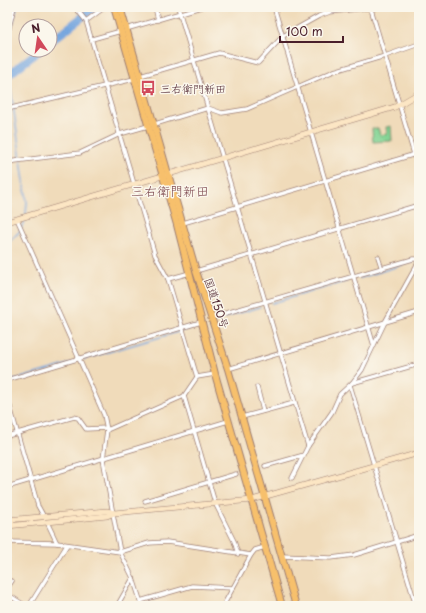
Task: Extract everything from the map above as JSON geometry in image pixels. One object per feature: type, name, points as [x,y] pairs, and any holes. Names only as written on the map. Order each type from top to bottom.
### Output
[{"type":"highway","name":"国道150号","points":[[114,7],[124,30]]},
{"type":"highway","name":"国道150号","points":[[120,7],[124,30],[193,272],[212,318],[228,369],[296,606]]},
{"type":"highway","name":"国道150号","points":[[166,174],[183,223],[201,322],[282,606]]},
{"type":"street","points":[[7,36],[14,7]]},
{"type":"street","points":[[75,7],[86,21],[92,39],[156,255],[168,279],[197,377]]},
{"type":"street","points":[[86,21],[105,7]]},
{"type":"street","points":[[155,7],[158,20]]},
{"type":"street","points":[[178,7],[294,403],[308,446]]},
{"type":"street","points":[[92,39],[201,7]]},
{"type":"street","points":[[274,7],[374,346]]},
{"type":"street","points":[[7,109],[138,78],[219,52],[258,63],[283,36],[330,12],[367,8],[371,10],[378,7]]},
{"type":"street","points":[[371,10],[419,171]]},
{"type":"street","points":[[7,162],[80,153],[120,134],[208,108],[222,113],[247,109],[334,71],[419,44]]},
{"type":"street","points":[[7,222],[399,105],[419,93]]},
{"type":"street","points":[[183,223],[419,153]]},
{"type":"street","points":[[168,279],[419,205]]},
{"type":"street","points":[[16,219],[104,415],[107,429],[103,459],[120,552],[133,578],[142,606]]},
{"type":"street","points":[[378,257],[382,268]]},
{"type":"street","points":[[212,318],[382,268],[419,260]]},
{"type":"street","points":[[292,478],[308,446],[327,420],[340,394],[351,384],[362,370],[385,322],[419,260]]},
{"type":"street","points":[[228,369],[419,312]]},
{"type":"street","points":[[7,380],[183,329],[201,322]]},
{"type":"street","points":[[351,384],[419,364]]},
{"type":"street","points":[[7,436],[74,417],[78,418],[86,430],[107,429],[184,396],[197,377],[215,374]]},
{"type":"street","points":[[351,384],[416,606]]},
{"type":"street","points":[[257,387],[263,411]]},
{"type":"street","points":[[7,396],[38,506],[44,516]]},
{"type":"street","points":[[184,396],[215,503],[234,541],[238,554]]},
{"type":"street","points":[[242,417],[294,403]]},
{"type":"street","points":[[7,487],[228,420]]},
{"type":"street","points":[[7,526],[107,516],[114,513],[252,500],[419,453]]},
{"type":"street","points":[[265,466],[304,455]]},
{"type":"street","points":[[145,501],[236,474]]},
{"type":"street","points":[[7,520],[106,511],[114,513]]},
{"type":"street","points":[[47,522],[57,543]]},
{"type":"street","points":[[282,556],[331,558],[365,553],[419,535]]},
{"type":"street","points":[[7,542],[57,543],[120,552],[149,543],[167,542],[251,555]]},
{"type":"street","points":[[29,606],[67,545]]},
{"type":"street","points":[[223,606],[251,555],[255,550],[265,547]]},
{"type":"street","points":[[117,606],[133,578]]},
{"type":"street","points":[[7,588],[12,581]]},
{"type":"street","points":[[140,602],[192,586],[233,588]]},
{"type":"street","points":[[7,594],[26,606]]},
{"type":"green space","points":[[391,126],[392,141],[373,142],[372,129],[378,128],[380,135],[387,134],[386,127]]},
{"type":"waterway","points":[[7,46],[17,7]]},
{"type":"waterway","points":[[58,36],[95,7]]},
{"type":"waterway","points":[[7,76],[30,58]]},
{"type":"waterway","points":[[10,84],[27,202],[26,214]]},
{"type":"waterway","points":[[7,244],[20,231],[25,218]]},
{"type":"waterway","points":[[360,278],[414,261]]},
{"type":"waterway","points":[[272,303],[347,281]]},
{"type":"waterway","points":[[219,319],[260,307]]},
{"type":"waterway","points":[[84,359],[195,327]]},
{"type":"waterway","points":[[7,382],[73,363]]},
{"type":"place","name":"三右衛門新田","points":[[148,88]]},
{"type":"district","name":"三右衛門新田","points":[[170,190]]}]
